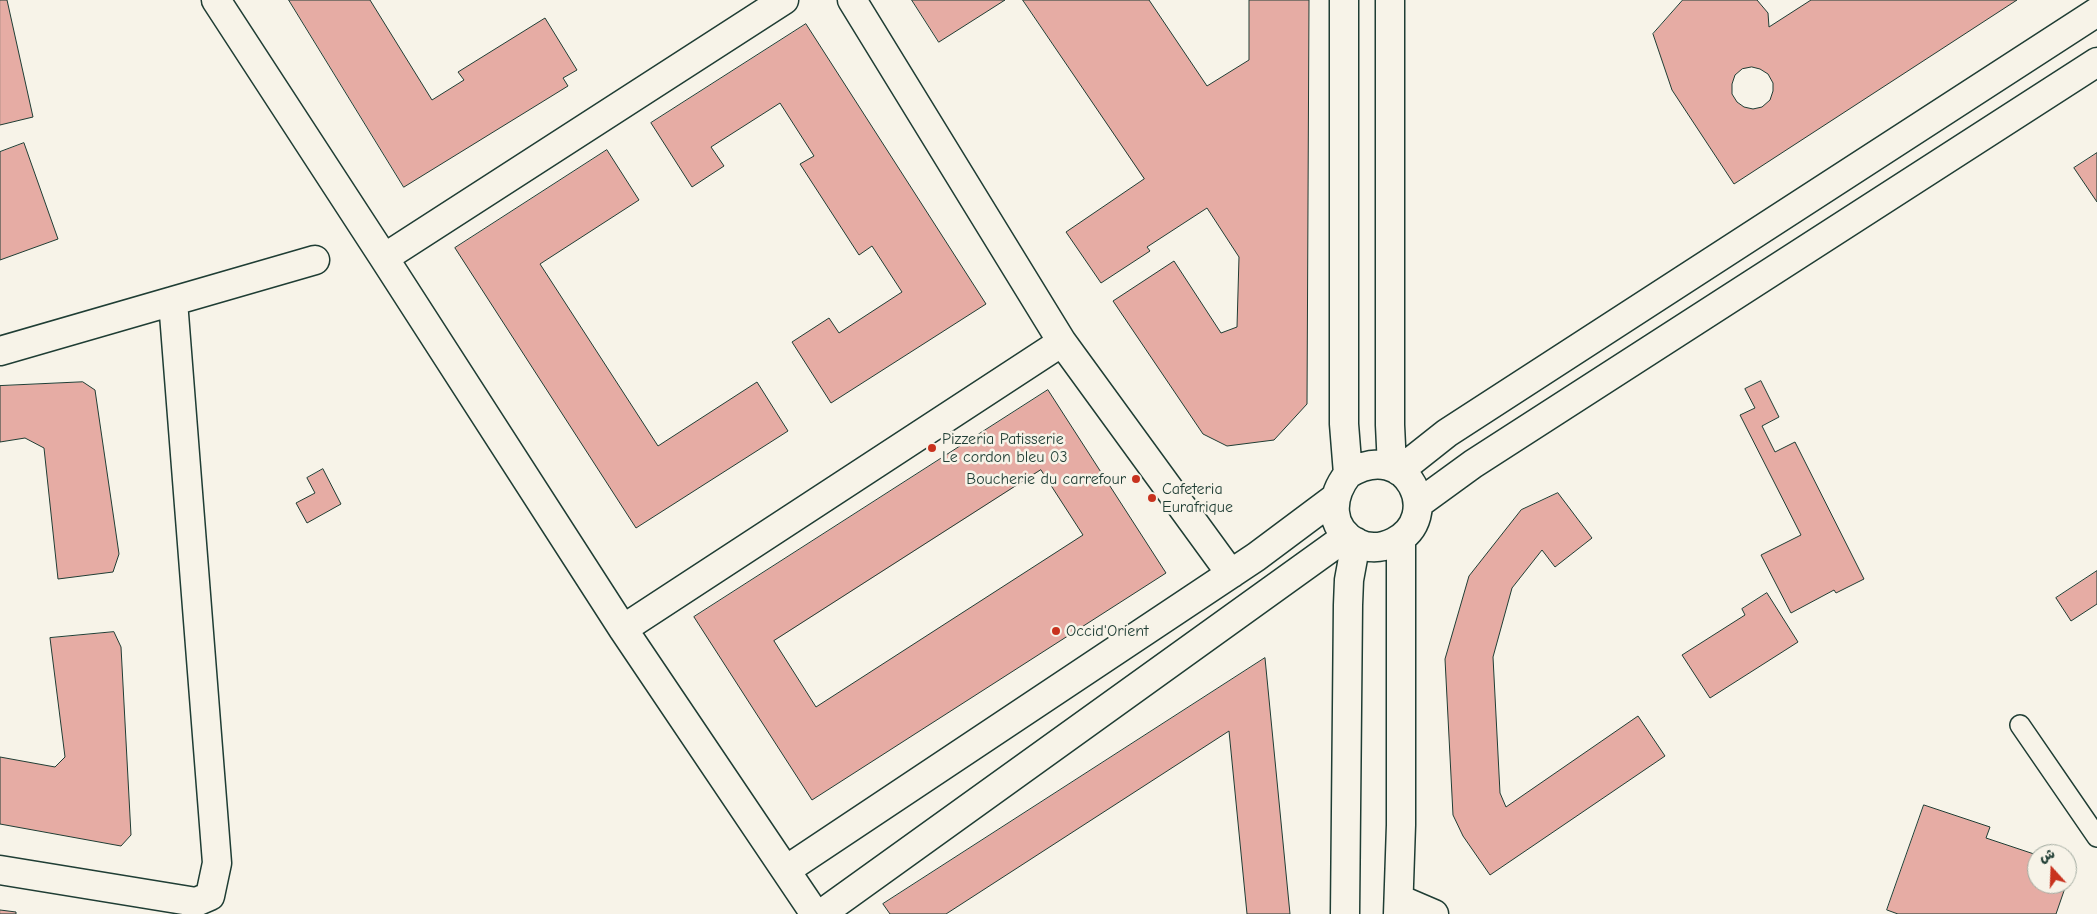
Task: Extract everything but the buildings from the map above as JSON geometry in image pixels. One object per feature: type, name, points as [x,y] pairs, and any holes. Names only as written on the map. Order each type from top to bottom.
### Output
[{"type":"street","points":[[216,0],[623,629],[814,914]]},
{"type":"street","points":[[384,258],[784,0]]},
{"type":"street","points":[[852,0],[1062,342],[1231,574]]},
{"type":"street","points":[[786,870],[1231,574],[1341,486],[1359,467],[1376,463],[1396,469],[1409,479],[1415,491],[1418,504],[1414,523],[1401,539],[1385,546],[1366,546],[1352,539],[1341,529],[1334,511],[1341,486],[1344,424],[1344,0]]},
{"type":"street","points":[[1390,0],[1390,425],[1396,469]]},
{"type":"street","points":[[1396,469],[1447,433],[2097,12]]},
{"type":"street","points":[[1418,504],[1482,459],[2097,62]]},
{"type":"street","points":[[0,351],[315,260]]},
{"type":"street","points":[[0,870],[196,902],[210,896],[217,863],[173,301]]},
{"type":"street","points":[[623,629],[1062,342]]},
{"type":"street","points":[[821,914],[1352,539]]},
{"type":"street","points":[[1345,914],[1348,588],[1352,539]]},
{"type":"street","points":[[1401,539],[1401,815],[1398,906],[1434,914]]},
{"type":"lane","points":[[2020,725],[2097,837]]},
{"type":"place","name":"Pizzeria Patisserie Le cordon bleu 03","points":[[932,448]]},
{"type":"place","name":"Boucherie du carrefour","points":[[1136,479]]},
{"type":"place","name":"Cafeteria Eurafrique","points":[[1152,498]]},
{"type":"place","name":"Occid'Orient","points":[[1056,631]]}]
